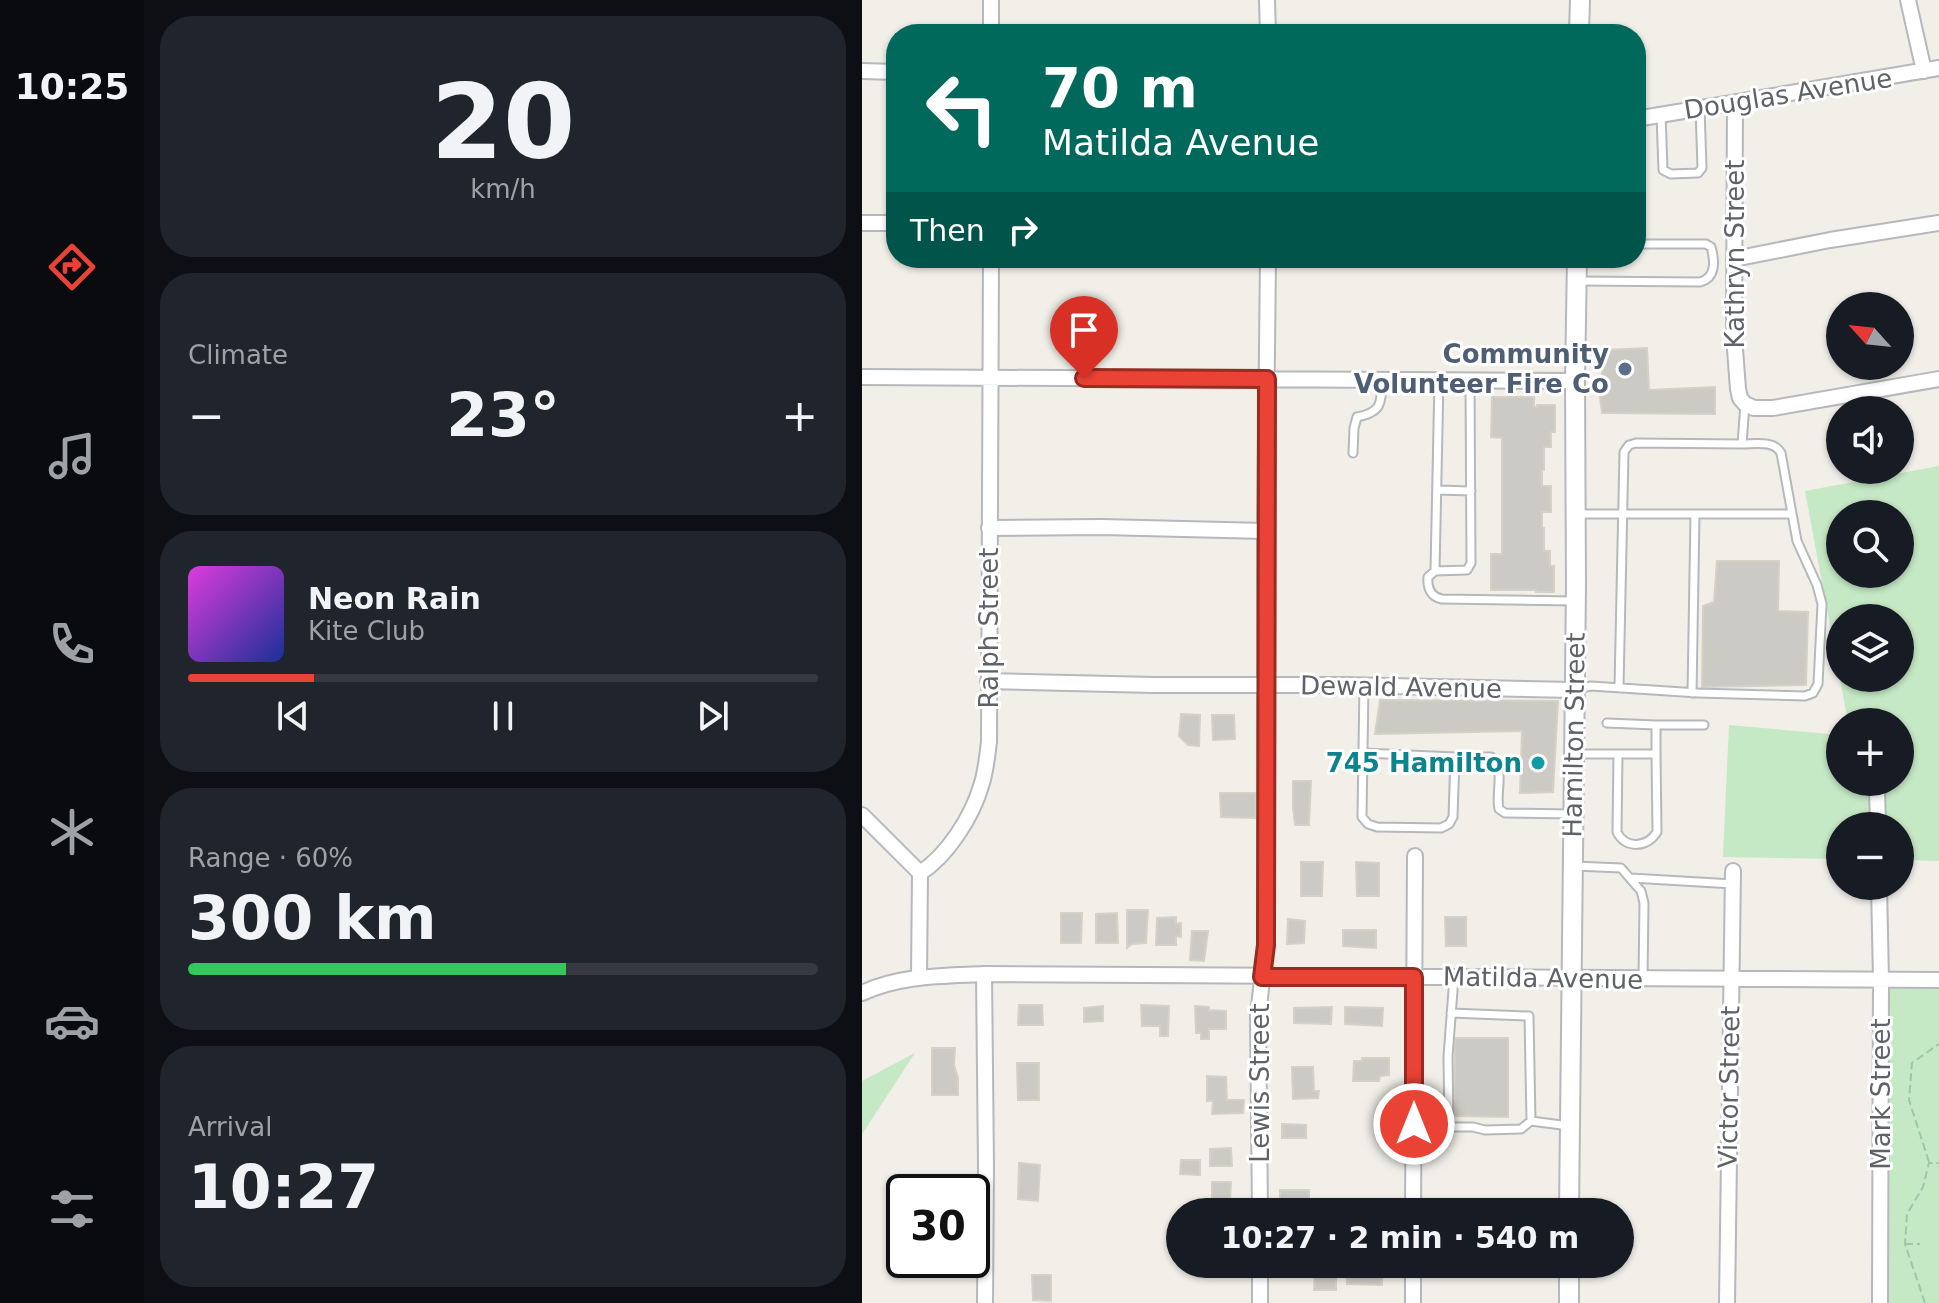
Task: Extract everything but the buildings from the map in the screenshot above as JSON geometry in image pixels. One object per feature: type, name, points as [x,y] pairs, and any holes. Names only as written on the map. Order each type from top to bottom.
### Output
[{"type":"street","points":[[991,0],[991,24]]},
{"type":"street","points":[[1267,0],[1268,24]]},
{"type":"street","points":[[1579,24],[1580,0]]},
{"type":"street","points":[[1908,0],[1931,69]]},
{"type":"street","name":"Douglas Avenue","points":[[1646,117],[1931,69]]},
{"type":"street","points":[[862,71],[886,72]]},
{"type":"street","name":"Kathryn Street","points":[[1735,103],[1734,336],[1738,389],[1745,404]]},
{"type":"street","points":[[862,223],[886,223]]},
{"type":"street","points":[[1734,259],[1939,223]]},
{"type":"street","name":"Ralph Street","points":[[920,873],[932,866],[961,829],[982,784],[989,742],[991,268]]},
{"type":"street","name":"Lewis Street","points":[[1260,1198],[1258,1015],[1266,945],[1268,268]]},
{"type":"street","name":"Hamilton Street","points":[[1569,1198],[1577,268]]},
{"type":"street","points":[[862,377],[1575,381]]},
{"type":"street","points":[[1745,404],[1754,408],[1773,408],[1939,379]]},
{"type":"street","points":[[989,528],[1265,531]]},
{"type":"street","name":"Dewald Avenue","points":[[988,681],[1574,690]]},
{"type":"street","points":[[862,815],[920,873],[919,977]]},
{"type":"street","points":[[1413,1198],[1415,856]]},
{"type":"street","name":"Victor Street","points":[[1727,1303],[1733,878]]},
{"type":"street","name":"Mark Street","points":[[1879,900],[1880,1303]]},
{"type":"street","points":[[984,974],[985,1303]]},
{"type":"street","name":"Matilda Avenue","points":[[862,993],[877,986],[919,977],[984,974],[1939,980]]},
{"type":"street","points":[[1260,1278],[1260,1303]]},
{"type":"street","points":[[1413,1278],[1413,1303]]},
{"type":"street","points":[[1569,1278],[1569,1303]]},
{"type":"lane","points":[[1661,115],[1663,170],[1671,174],[1698,173],[1702,168],[1700,108]]},
{"type":"lane","points":[[1577,281],[1700,282],[1713,273],[1713,254],[1706,244],[1646,244]]},
{"type":"lane","points":[[1353,453],[1355,421],[1357,417],[1377,410],[1381,404],[1382,380]]},
{"type":"lane","points":[[1435,571],[1439,380]]},
{"type":"lane","points":[[1470,380],[1471,563],[1467,570],[1435,571],[1428,577],[1433,595],[1437,598],[1575,601]]},
{"type":"lane","points":[[1742,444],[1745,404]]},
{"type":"lane","points":[[1574,690],[1591,686],[1619,688],[1692,693],[1805,696],[1813,693],[1818,684],[1822,604],[1797,541],[1781,453],[1777,447],[1771,444],[1636,443],[1629,445],[1624,452],[1619,688]]},
{"type":"lane","points":[[1437,490],[1471,491]]},
{"type":"lane","points":[[1575,514],[1791,514]]},
{"type":"lane","points":[[1692,693],[1695,515]]},
{"type":"lane","points":[[1364,685],[1362,817],[1368,824],[1377,827],[1441,828],[1449,824],[1453,817],[1455,757]]},
{"type":"lane","points":[[1607,723],[1704,725]]},
{"type":"lane","points":[[1618,754],[1617,832],[1621,840],[1644,844],[1652,841],[1657,832],[1656,725]]},
{"type":"lane","points":[[1363,753],[1491,757],[1500,771],[1499,809],[1505,813],[1573,814]]},
{"type":"lane","points":[[1573,754],[1656,754]]},
{"type":"lane","points":[[1573,866],[1621,868],[1641,891],[1644,903],[1643,979]]},
{"type":"lane","points":[[1631,878],[1733,878]]},
{"type":"lane","points":[[1454,977],[1448,1057],[1449,1127],[1521,1129],[1531,1121],[1569,1126]]},
{"type":"lane","points":[[1451,1013],[1529,1016],[1531,1121]]},
{"type":"path","points":[[1925,1303],[1905,1244],[1907,1214],[1923,1187],[1929,1163],[1909,1100],[1912,1063],[1939,1044]]},
{"type":"path","points":[[1929,1163],[1939,1163]]},
{"type":"path","points":[[1905,1244],[1920,1244]]},
{"type":"green space","points":[[1939,466],[1939,861],[1914,860],[1914,812],[1826,812],[1826,859],[1723,857],[1729,725],[1826,734],[1826,796],[1914,796],[1914,708],[1845,708],[1842,692],[1914,692],[1914,604],[1826,604],[1805,491],[1843,484],[1914,484],[1914,471]]},
{"type":"green space","points":[[1939,975],[1939,1303],[1885,1303],[1888,981]]},
{"type":"green space","points":[[915,1053],[862,1134],[862,1081]]},
{"type":"place","name":"Community Volunteer Fire Co","points":[[1625,369]]},
{"type":"place","name":"745 Hamilton","points":[[1538,763]]},
{"type":"route","points":[[1084,378],[1267,379],[1266,945],[1262,977],[1414,977],[1414,1124]]}]
